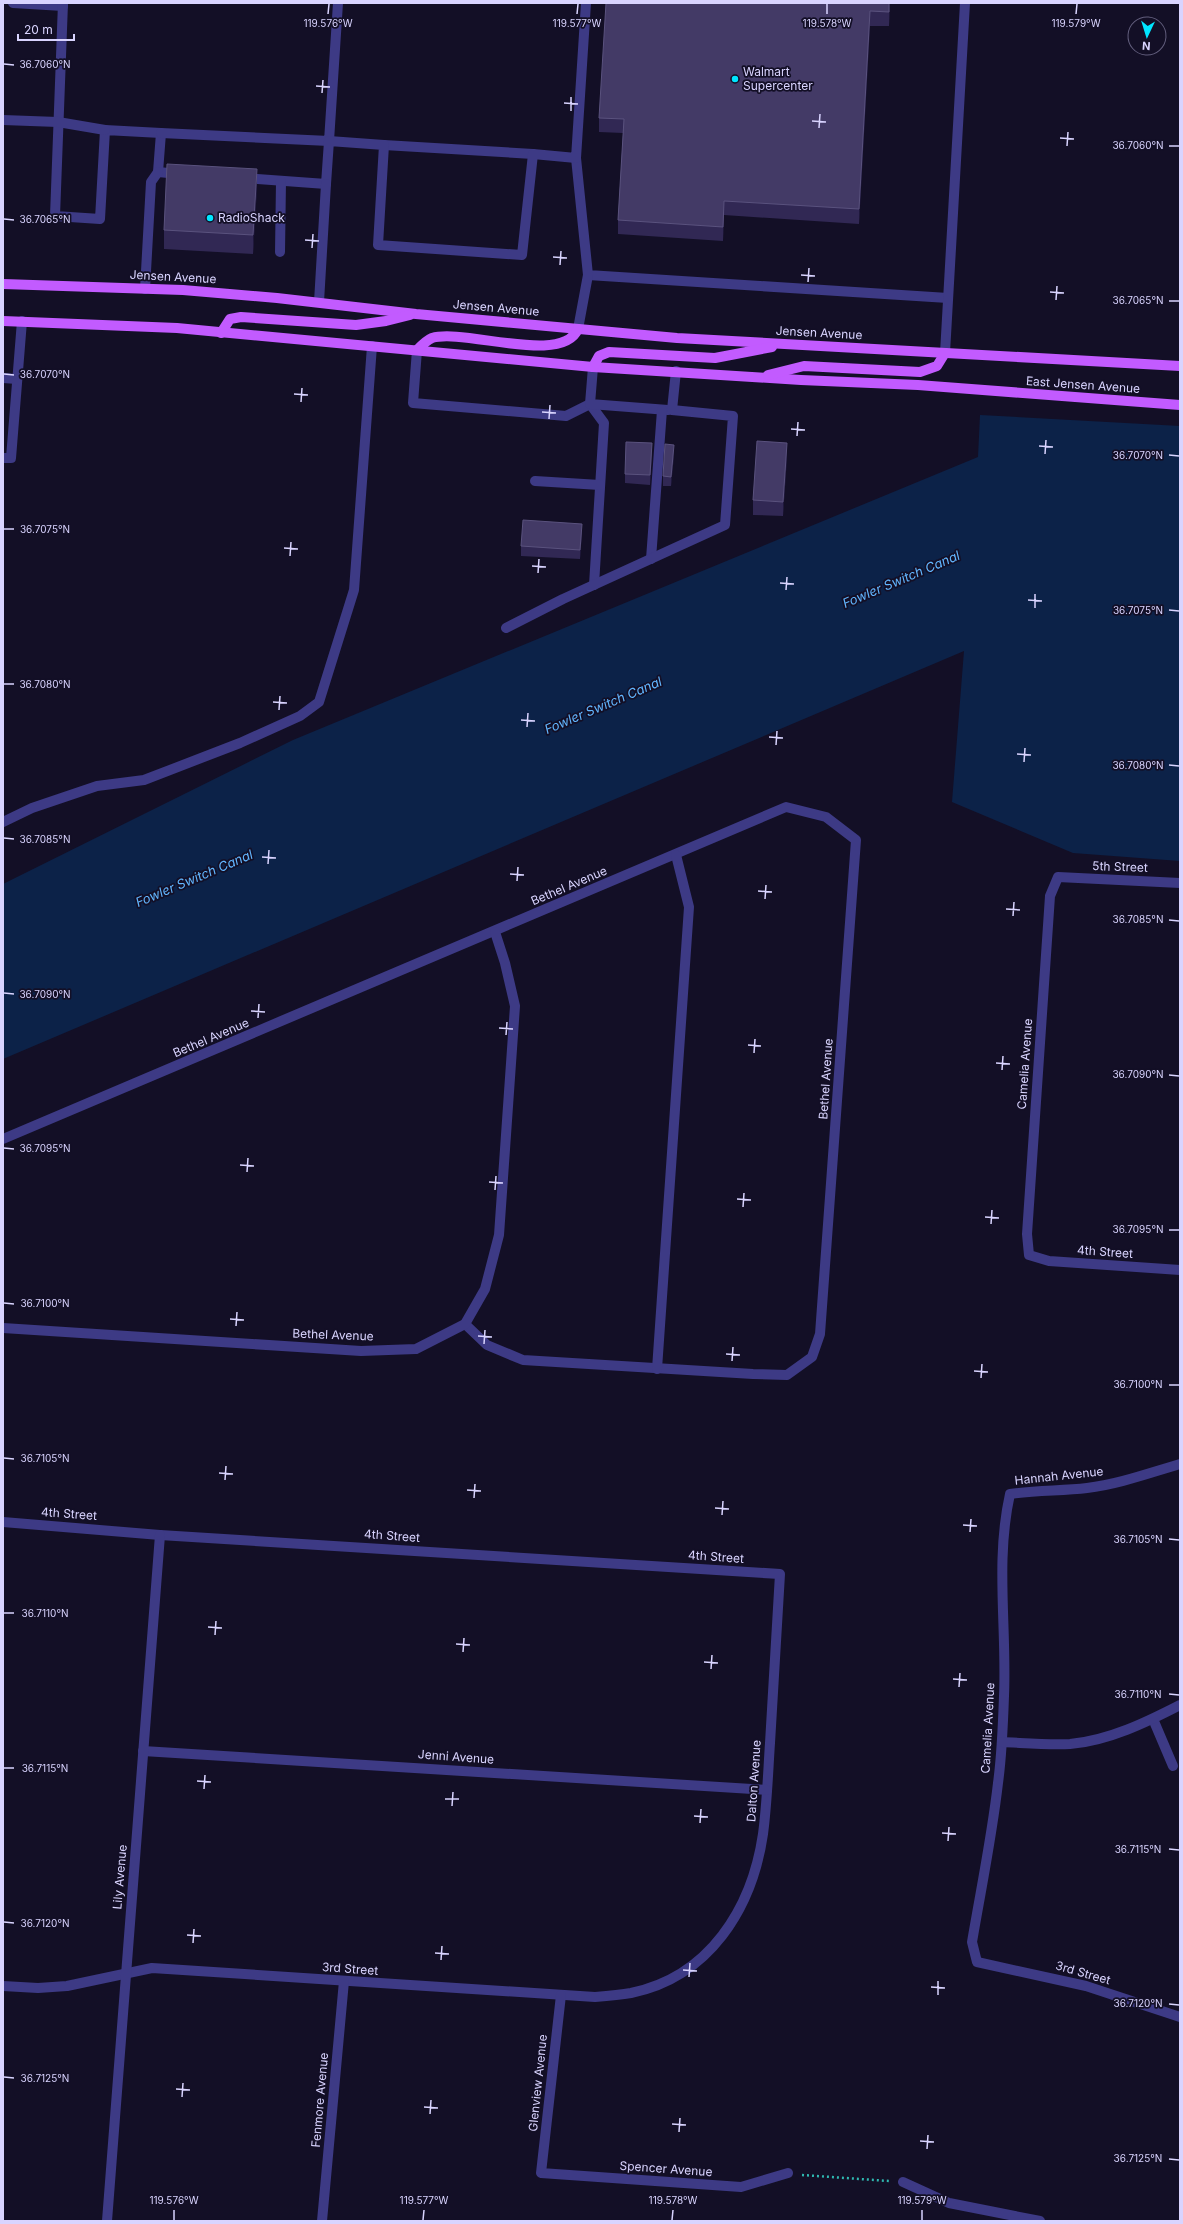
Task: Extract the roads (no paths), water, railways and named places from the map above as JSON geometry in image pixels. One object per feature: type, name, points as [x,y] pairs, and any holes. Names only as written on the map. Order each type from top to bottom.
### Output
[{"type":"main road","name":"Jensen Avenue","points":[[3,284],[145,289],[319,302],[416,314],[578,329],[784,345],[988,355]]},
{"type":"main road","points":[[221,333],[230,319],[241,317],[356,325],[386,321],[416,314]]},
{"type":"main road","points":[[3,321],[176,328],[593,366],[759,377],[804,366],[920,372],[937,366],[945,353]]},
{"type":"main road","points":[[417,350],[431,338],[450,336],[537,345],[558,345],[568,341],[576,335],[578,329]]},
{"type":"main road","points":[[593,366],[599,356],[609,352],[715,358],[784,345]]},
{"type":"main road","name":"East Jensen Avenue","points":[[988,355],[1180,366]]},
{"type":"main road","name":"East Jensen Avenue","points":[[759,377],[983,390],[1180,405]]},
{"type":"street","points":[[13,3],[63,4],[55,216],[100,219],[105,130]]},
{"type":"street","points":[[319,302],[338,3]]},
{"type":"street","points":[[578,329],[588,275],[576,158],[586,3]]},
{"type":"street","points":[[945,353],[965,3]]},
{"type":"street","points":[[3,120],[58,122],[105,130],[329,141],[576,158]]},
{"type":"street","points":[[145,289],[151,182],[158,172],[160,133]]},
{"type":"street","points":[[384,145],[378,245],[522,255],[533,154]]},
{"type":"street","points":[[158,172],[189,174]]},
{"type":"street","points":[[235,178],[326,184]]},
{"type":"street","points":[[280,252],[281,181]]},
{"type":"street","points":[[588,275],[948,298]]},
{"type":"street","points":[[3,458],[11,458],[22,321]]},
{"type":"street","points":[[3,822],[32,808],[97,786],[144,780],[240,743],[300,716],[319,702],[354,590],[372,346]]},
{"type":"street","points":[[417,350],[413,403],[566,416],[590,404],[733,416],[725,525],[594,585],[506,628]]},
{"type":"street","points":[[593,366],[590,404],[604,423],[594,585]]},
{"type":"street","points":[[651,559],[667,410],[676,371]]},
{"type":"street","points":[[3,378],[17,379]]},
{"type":"street","points":[[535,481],[600,485]]},
{"type":"street","name":"Bethel Avenue","points":[[3,1139],[495,932],[786,807],[826,817],[856,840],[820,1334],[812,1357],[787,1374],[522,1360],[487,1345],[465,1324],[416,1349],[361,1351],[3,1328]]},
{"type":"street","points":[[657,1368],[689,908],[676,854]]},
{"type":"street","name":"5th Street","points":[[1058,877],[1180,882]]},
{"type":"street","name":"Camelia Avenue","points":[[1029,1255],[1027,1234],[1050,896],[1058,877]]},
{"type":"street","points":[[465,1324],[485,1289],[499,1235],[515,1006],[506,963],[495,932]]},
{"type":"street","name":"4th Street","points":[[1029,1255],[1049,1261],[1180,1270]]},
{"type":"street","name":"Hannah Avenue","points":[[1010,1494],[1035,1490],[1088,1488],[1116,1482],[1180,1464]]},
{"type":"street","name":"Camelia Avenue","points":[[977,1962],[972,1942],[998,1784],[1002,1742],[1004,1693],[1001,1587],[1004,1518],[1010,1494]]},
{"type":"street","name":"4th Street","points":[[3,1522],[160,1534],[780,1574]]},
{"type":"street","name":"Lily Avenue","points":[[107,2221],[160,1534]]},
{"type":"street","name":"Dalton Avenue","points":[[691,1967],[718,1943],[739,1912],[754,1874],[763,1834],[767,1790],[780,1574]]},
{"type":"street","points":[[1002,1742],[1072,1744],[1109,1735],[1153,1719],[1180,1705]]},
{"type":"street","points":[[1153,1719],[1173,1766]]},
{"type":"street","name":"Jenni Avenue","points":[[143,1751],[767,1790]]},
{"type":"street","name":"3rd Street","points":[[977,1962],[1086,1986],[1180,2017]]},
{"type":"street","name":"3rd Street","points":[[3,1986],[38,1988],[67,1986],[152,1968],[561,1996],[595,1997],[631,1993],[665,1981],[691,1967]]},
{"type":"street","name":"Fenmore Avenue","points":[[322,2221],[344,1981]]},
{"type":"street","name":"Glenview Avenue","points":[[541,2173],[561,1996]]},
{"type":"street","name":"Spencer Avenue","points":[[541,2173],[741,2187],[788,2173]]},
{"type":"street","points":[[903,2182],[949,2203],[1014,2219],[1040,2221]]},
{"type":"water","name":"Fowler Switch Canal","points":[[980,415],[1180,426],[1180,861],[1073,853],[952,802],[964,651],[3,1059],[3,884],[293,740],[978,457]]},
{"type":"place","name":"Walmart Supercenter","points":[[735,79]]},
{"type":"place","name":"RadioShack","points":[[210,218]]}]
